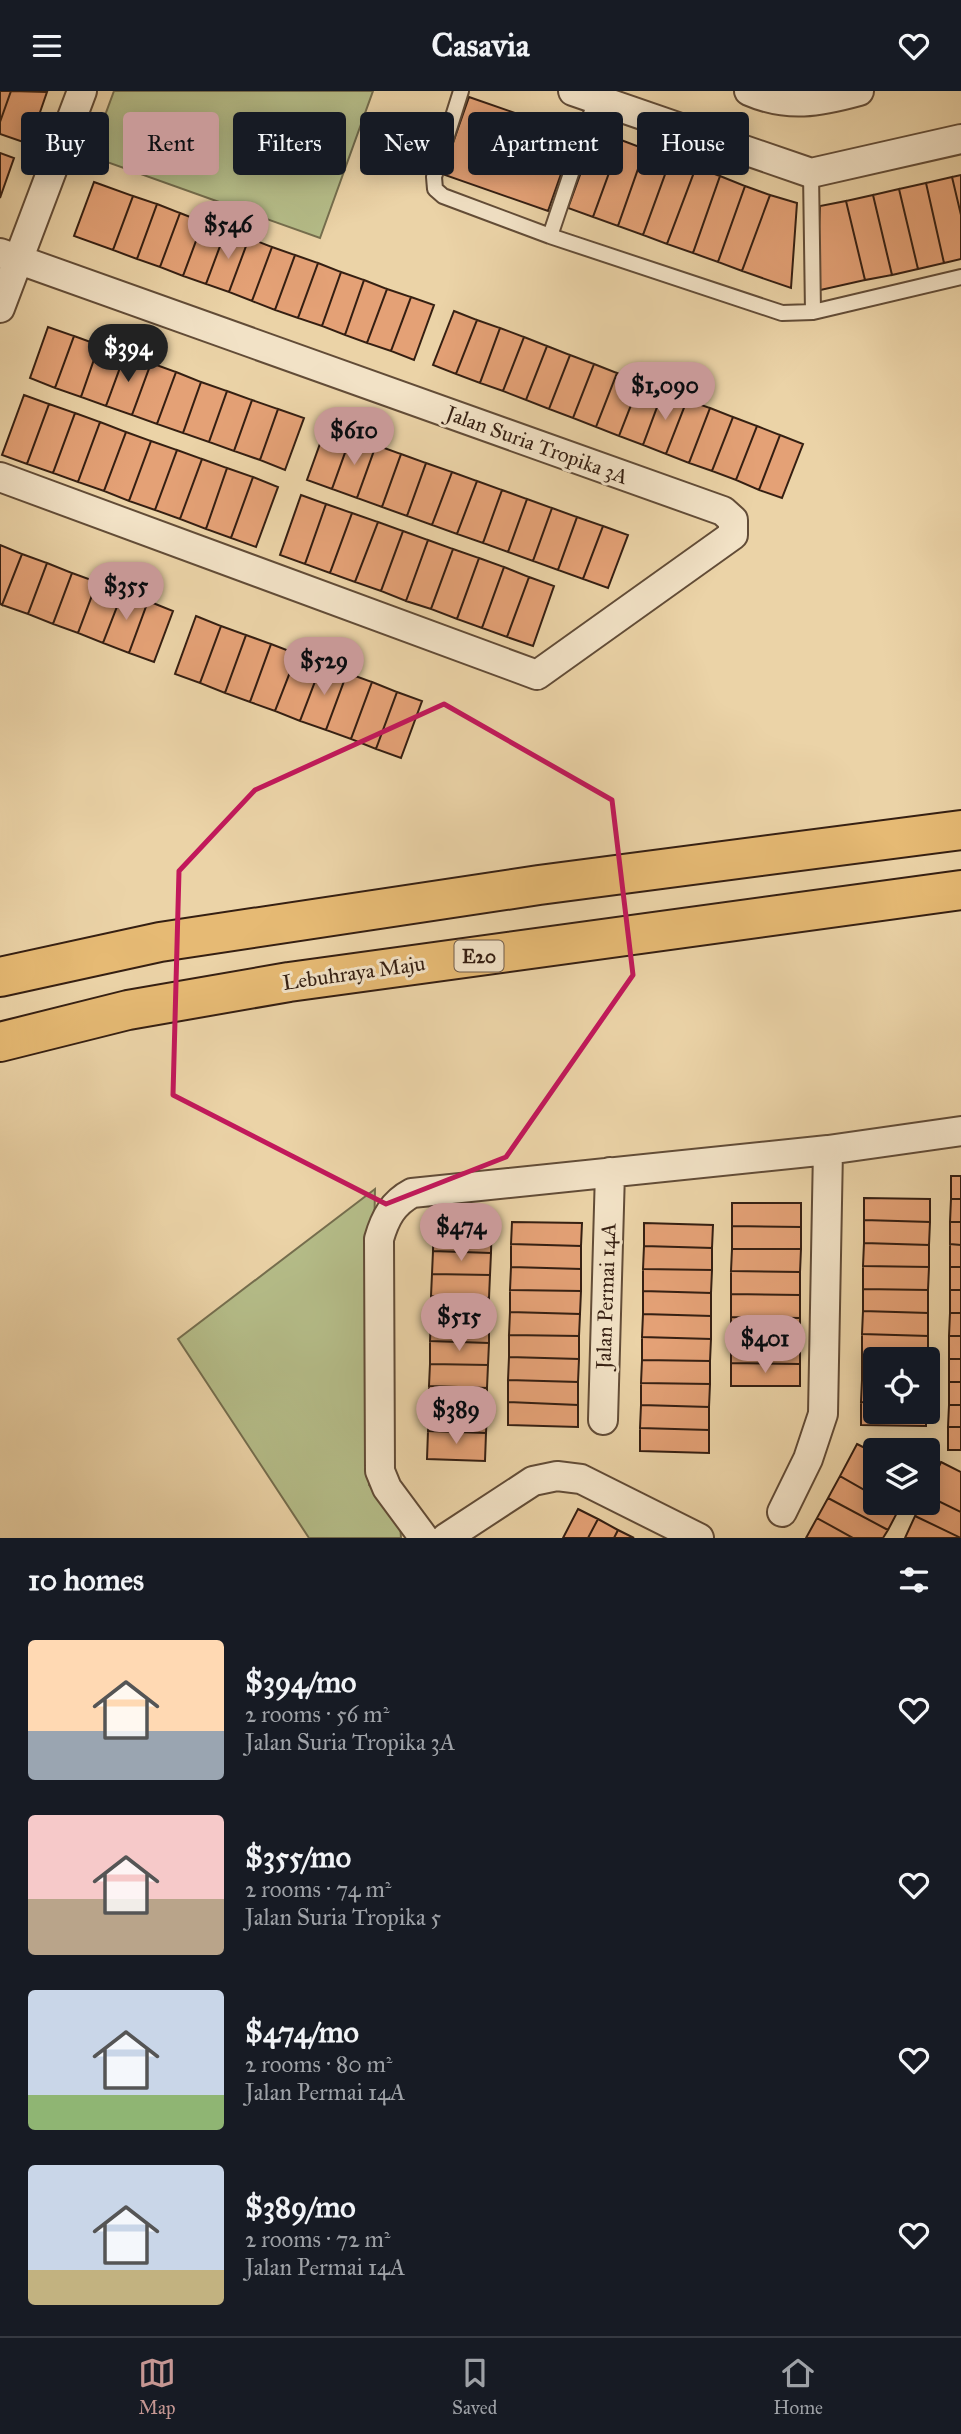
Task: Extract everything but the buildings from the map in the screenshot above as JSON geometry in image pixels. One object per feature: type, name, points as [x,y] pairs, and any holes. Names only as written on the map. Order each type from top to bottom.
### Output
[{"type":"highway","points":[[0,977],[160,942],[539,885],[961,829]]},
{"type":"highway","name":"Lebuhraya Maju","points":[[0,1042],[128,1010],[289,982],[961,890]]},
{"type":"street","points":[[0,309],[9,256],[82,91]]},
{"type":"street","points":[[749,91],[794,103],[823,101],[859,91]]},
{"type":"street","points":[[597,96],[811,173],[961,139]]},
{"type":"street","name":"Jalan Suria Tropika 3A","points":[[0,477],[537,675],[733,535],[733,520],[723,511],[9,256]]},
{"type":"street","points":[[424,1538],[387,1488],[380,1471],[380,1239],[384,1223],[401,1199],[412,1193],[828,1150],[961,1131]]},
{"type":"street","points":[[782,1512],[808,1459],[822,1414],[828,1150]]},
{"type":"street","name":"Jalan Permai 14A","points":[[603,1420],[610,1172]]},
{"type":"street","points":[[446,1538],[533,1481],[557,1476],[580,1479],[699,1538]]},
{"type":"lane","points":[[461,91],[434,177],[435,188],[443,196],[550,236],[782,313],[813,312],[961,277]]},
{"type":"lane","points":[[550,236],[597,96]]},
{"type":"lane","points":[[811,173],[813,312]]},
{"type":"highlighted area","points":[[444,704],[612,800],[633,975],[506,1157],[386,1204],[173,1095],[179,871],[255,790]]},
{"type":"green space","points":[[114,91],[373,91],[365,112],[360,112],[360,127],[346,166],[346,112],[233,112],[233,175],[343,175],[320,238],[143,175],[219,175],[219,112],[123,112],[123,168],[109,163],[109,112],[106,112]]},
{"type":"green space","points":[[375,1189],[369,1485],[400,1523],[401,1538],[309,1538],[178,1339]]}]
